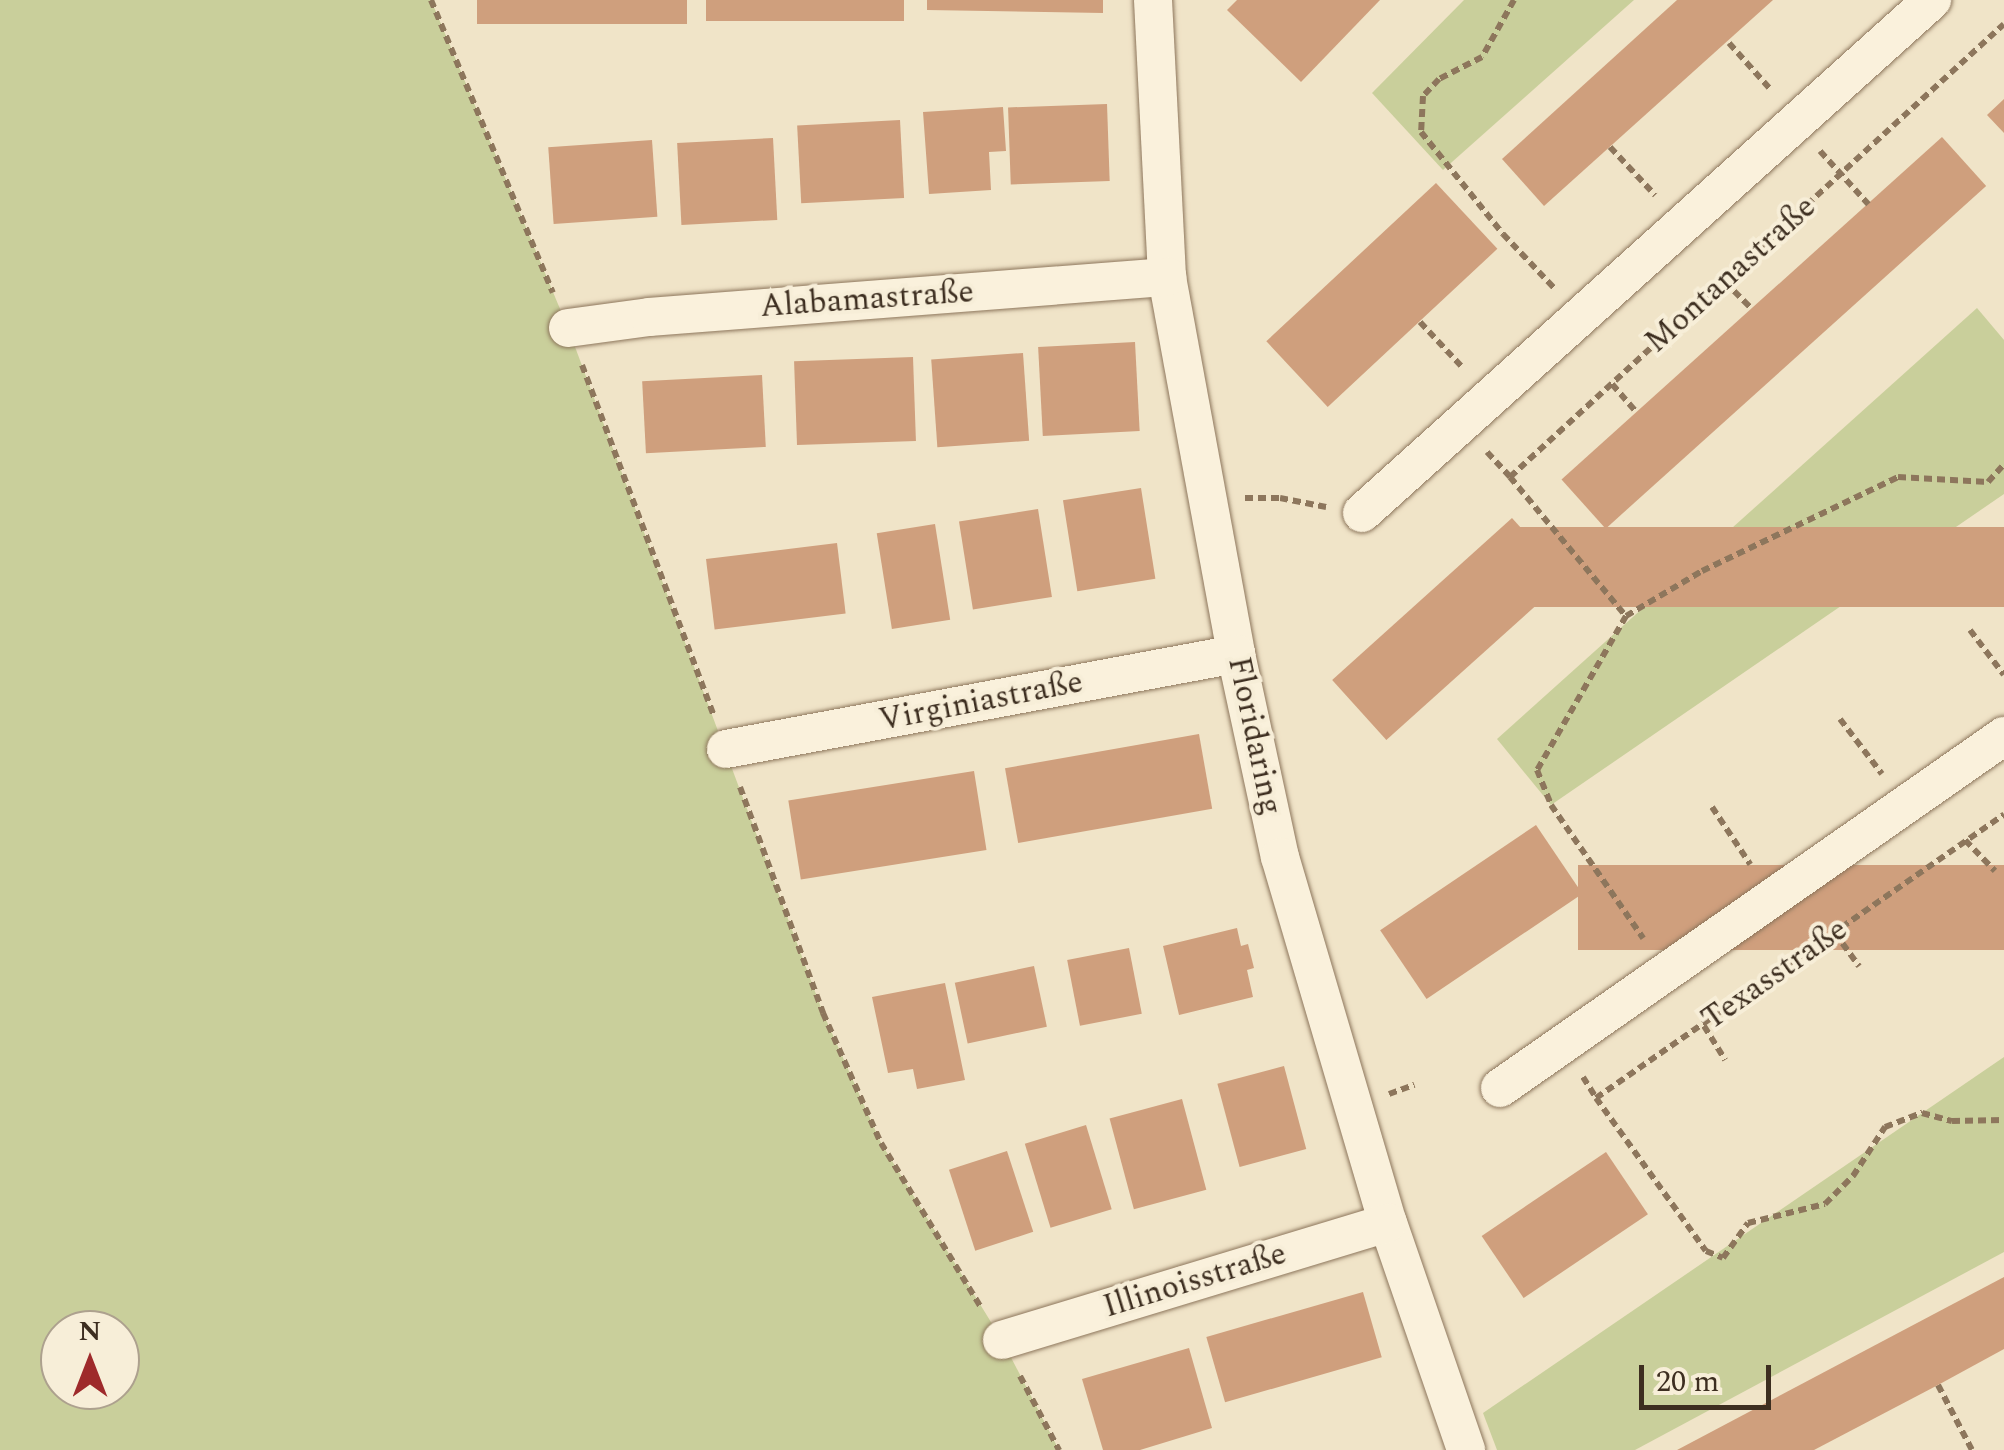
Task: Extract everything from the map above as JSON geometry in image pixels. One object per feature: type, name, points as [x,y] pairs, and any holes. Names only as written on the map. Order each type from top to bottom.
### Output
[{"type":"street","name":"Floridaring","points":[[1154,0],[1167,277],[1236,654],[1280,857],[1388,1224],[1466,1450]]},
{"type":"street","points":[[1362,513],[1932,0]]},
{"type":"street","name":"Alabamastraße","points":[[568,328],[649,316],[1167,277]]},
{"type":"street","name":"Virginiastraße","points":[[726,749],[1236,654]]},
{"type":"street","name":"Texasstraße","points":[[1500,1088],[2004,736]]},
{"type":"street","name":"Illinoisstraße","points":[[1002,1340],[1388,1224]]},
{"type":"path","points":[[1514,0],[1482,57],[1439,79],[1423,96],[1421,132],[1502,234],[1581,316]]},
{"type":"path","name":"Montanastraße","points":[[1510,477],[2004,24]]},
{"type":"path","points":[[1729,44],[1798,120],[1839,177],[1868,204]]},
{"type":"path","points":[[1610,147],[1683,225]]},
{"type":"path","points":[[1725,282],[1752,309]]},
{"type":"path","points":[[1420,322],[1490,398]]},
{"type":"path","points":[[1612,384],[1637,413]]},
{"type":"path","points":[[1462,424],[1626,616]]},
{"type":"path","points":[[1648,944],[1551,805],[1538,770],[1626,616],[1702,572],[1898,477],[1988,482],[2004,464]]},
{"type":"path","points":[[1234,498],[1280,498]]},
{"type":"path","points":[[1970,630],[2004,676]]},
{"type":"path","points":[[1840,719],[1885,778]]},
{"type":"path","points":[[1712,807],[1754,870]]},
{"type":"path","name":"Texasstraße","points":[[1596,1098],[2004,814]]},
{"type":"path","points":[[1965,840],[1995,871]]},
{"type":"path","points":[[1836,933],[1859,966]]},
{"type":"path","points":[[1704,1026],[1726,1060]]},
{"type":"path","points":[[1563,1044],[1596,1098],[1706,1252],[1722,1258],[1748,1223],[1825,1204],[1853,1176],[1885,1127],[1922,1113],[1952,1121],[2004,1120]]},
{"type":"path","points":[[1378,1097],[1414,1086]]},
{"type":"path","points":[[1938,1385],[1972,1450]]},
{"type":"green space","points":[[0,0],[431,0],[568,328],[823,1013],[881,1143],[1002,1340],[1059,1450],[0,1450]]},
{"type":"green space","points":[[1464,0],[1634,0],[1443,170],[1372,93]]},
{"type":"green space","points":[[1977,308],[2004,340],[2004,494],[1551,805],[1497,739]]},
{"type":"green space","points":[[2004,1057],[2004,1252],[1635,1450],[1497,1450],[1483,1413]]},
{"type":"building","points":[[477,0],[687,0],[687,24],[477,24]]},
{"type":"building","points":[[706,0],[904,0],[904,21],[706,21]]},
{"type":"building","points":[[927,0],[1103,0],[1103,13],[927,10]]},
{"type":"building","points":[[1237,0],[1380,0],[1301,82],[1227,10]]},
{"type":"building","points":[[1677,0],[1773,0],[1544,206],[1502,159]]},
{"type":"building","points":[[2004,99],[2004,133],[1987,115]]},
{"type":"building","points":[[1107,104],[1110,181],[1011,184],[1008,107]]},
{"type":"building","points":[[1003,107],[1006,151],[989,152],[991,190],[929,194],[923,112]]},
{"type":"building","points":[[900,120],[904,198],[801,203],[797,125]]},
{"type":"building","points":[[1942,137],[1986,186],[1606,529],[1562,480]]},
{"type":"building","points":[[773,138],[777,220],[681,225],[677,143]]},
{"type":"building","points":[[652,140],[657,217],[554,224],[548,147]]},
{"type":"building","points":[[1436,183],[1497,249],[1328,407],[1266,341]]},
{"type":"building","points":[[1135,342],[1140,431],[1043,436],[1038,347]]},
{"type":"building","points":[[1023,353],[1029,441],[937,447],[931,359]]},
{"type":"building","points":[[913,357],[916,441],[797,445],[794,361]]},
{"type":"building","points":[[762,375],[766,447],[646,453],[642,381]]},
{"type":"building","points":[[1141,488],[1155,579],[1077,591],[1063,500]]},
{"type":"building","points":[[1038,509],[1052,597],[973,609],[959,522]]},
{"type":"building","points":[[1512,518],[1566,578],[1386,740],[1332,680]]},
{"type":"building","points":[[935,524],[950,620],[892,629],[877,533]]},
{"type":"building","points":[[1506,527],[2004,527],[2004,607],[1506,607]]},
{"type":"building","points":[[837,543],[846,613],[715,630],[706,559]]},
{"type":"building","points":[[1199,734],[1212,809],[1018,843],[1005,768]]},
{"type":"building","points":[[974,771],[987,850],[801,879],[788,800]]},
{"type":"building","points":[[1536,825],[1582,894],[1427,999],[1380,930]]},
{"type":"building","points":[[1578,865],[2004,865],[2004,950],[1578,950]]},
{"type":"building","points":[[1237,928],[1241,946],[1248,944],[1254,968],[1247,970],[1253,997],[1179,1015],[1163,946]]},
{"type":"building","points":[[1129,948],[1142,1014],[1080,1026],[1067,960]]},
{"type":"building","points":[[1034,966],[1047,1027],[968,1043],[955,983]]},
{"type":"building","points":[[945,983],[965,1080],[917,1089],[913,1069],[888,1073],[872,997]]},
{"type":"building","points":[[1284,1066],[1306,1149],[1240,1167],[1217,1084]]},
{"type":"building","points":[[1182,1099],[1206,1190],[1134,1209],[1110,1118]]},
{"type":"building","points":[[1086,1125],[1112,1209],[1051,1228],[1025,1144]]},
{"type":"building","points":[[1007,1151],[1033,1232],[975,1251],[949,1170]]},
{"type":"building","points":[[1606,1152],[1648,1214],[1524,1298],[1482,1236]]},
{"type":"building","points":[[2004,1277],[2004,1349],[1938,1385],[1814,1450],[1677,1450]]},
{"type":"building","points":[[1363,1292],[1382,1357],[1225,1402],[1206,1337]]},
{"type":"building","points":[[1189,1348],[1212,1428],[1140,1450],[1103,1450],[1082,1379]]}]
